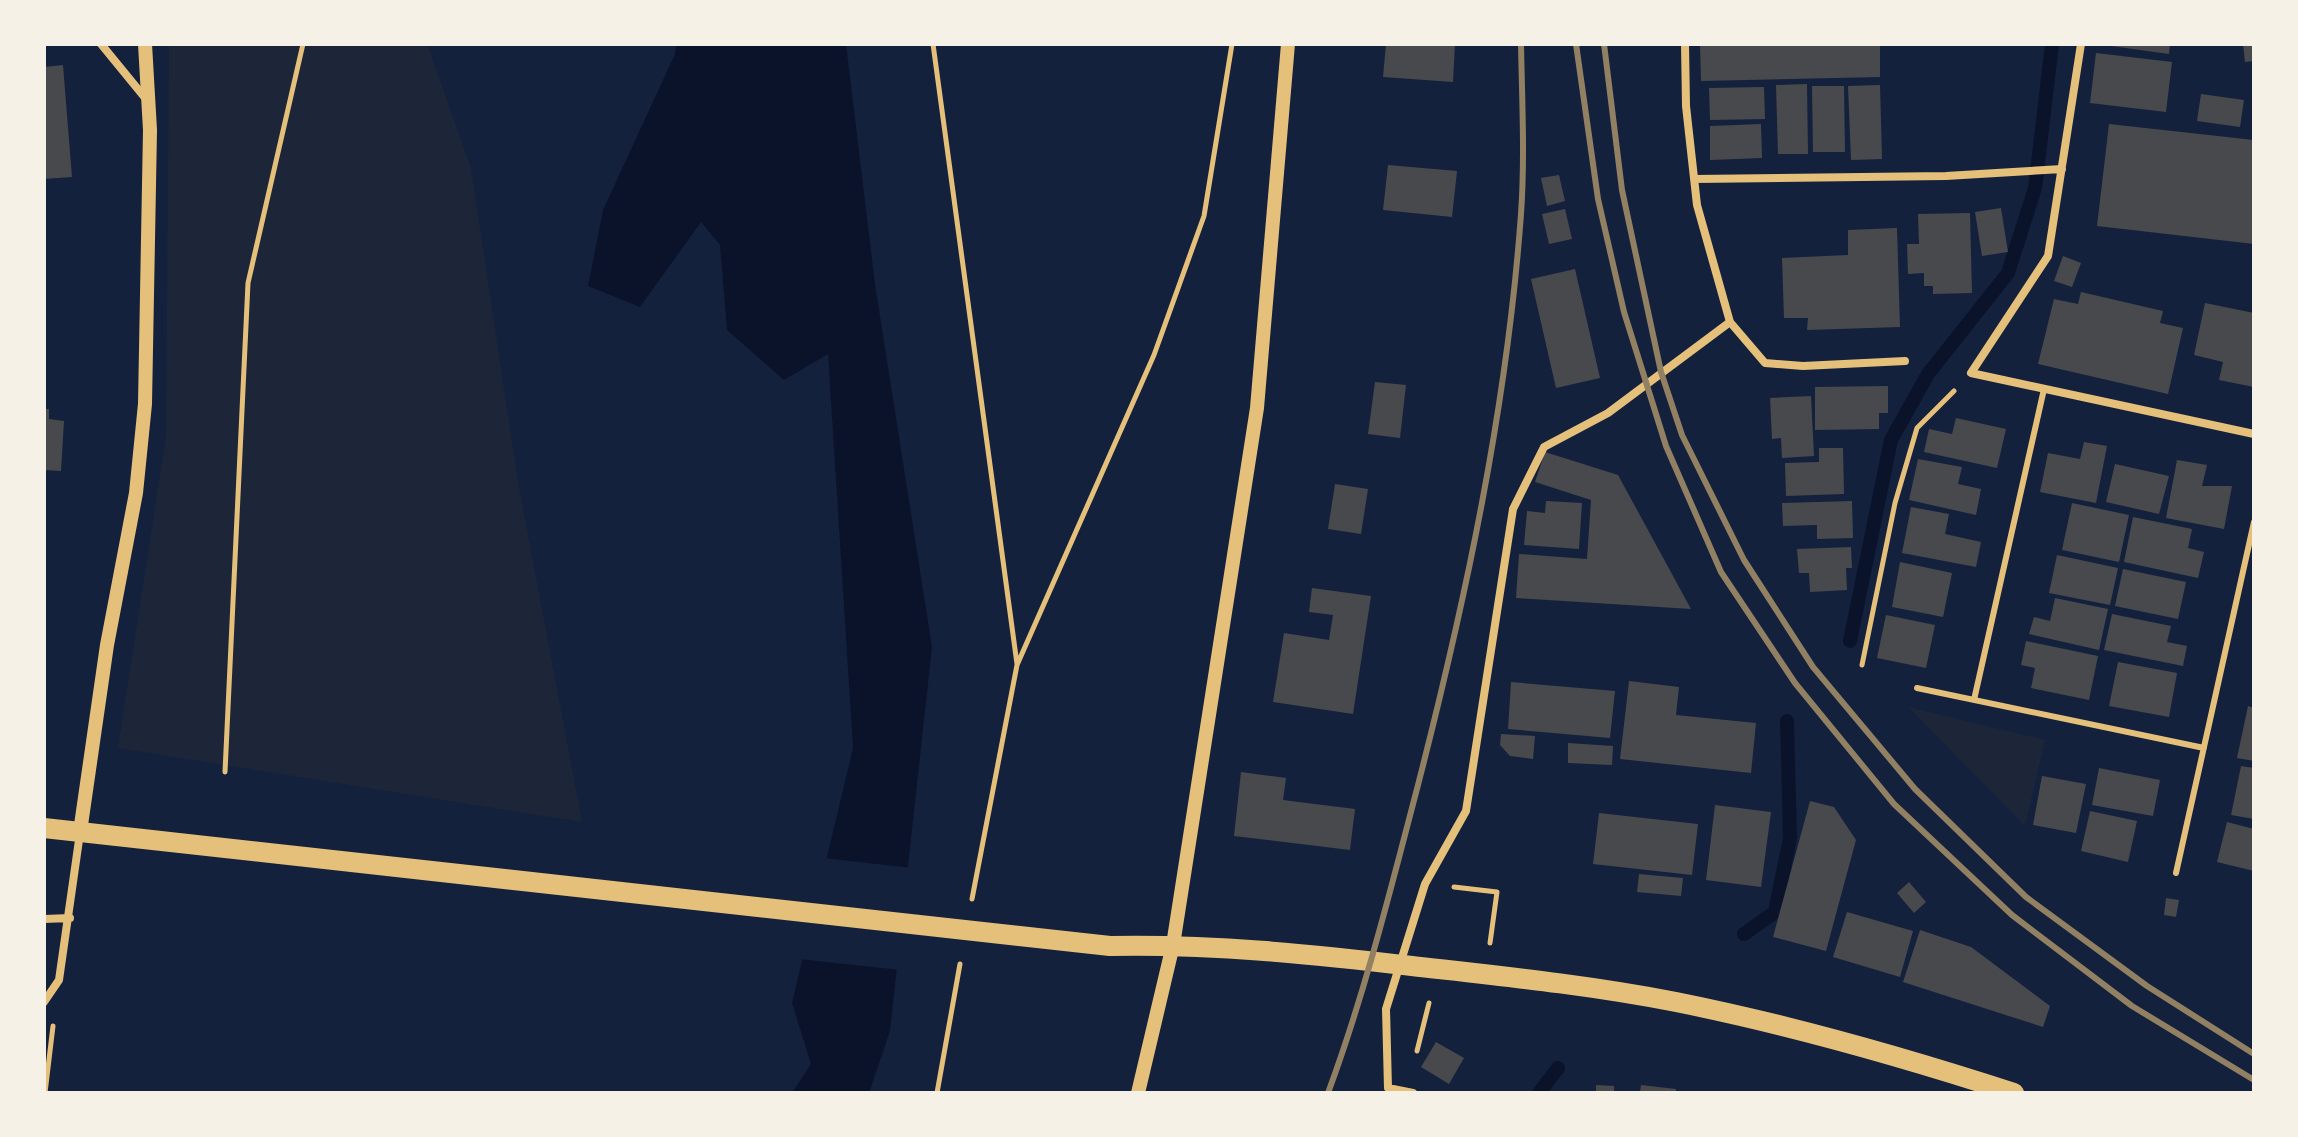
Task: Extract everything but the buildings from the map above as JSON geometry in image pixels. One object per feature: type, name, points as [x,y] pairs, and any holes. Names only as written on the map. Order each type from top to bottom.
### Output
[{"type":"main road","points":[[44,828],[1110,946],[1173,945],[1329,955],[1535,979],[1674,1002],[1814,1033],[2014,1093]]},
{"type":"street","points":[[101,44],[148,101]]},
{"type":"street","points":[[44,1002],[59,980],[107,645],[136,493],[145,404],[148,101],[145,44]]},
{"type":"street","points":[[1138,1093],[1173,945],[1257,408],[1288,44]]},
{"type":"street","points":[[1685,44],[1686,106],[1697,205],[1730,322],[1765,363],[1803,366],[1905,361]]},
{"type":"street","points":[[2081,44],[2048,256],[1971,373],[2254,434]]},
{"type":"street","points":[[1694,179],[1946,176],[2062,169]]},
{"type":"street","points":[[1413,1093],[1388,1088],[1386,1009],[1425,884],[1466,811],[1513,509],[1544,447],[1608,413],[1730,322]]},
{"type":"street","points":[[44,919],[70,918]]},
{"type":"lane","points":[[1974,700],[2044,389]]},
{"type":"lane","points":[[2176,873],[2254,522]]},
{"type":"lane","points":[[1917,688],[2204,748]]},
{"type":"path","points":[[225,772],[248,283],[303,44]]},
{"type":"path","points":[[933,44],[1017,665]]},
{"type":"path","points":[[971,905],[1017,665],[1154,355],[1204,216],[1232,44]]},
{"type":"path","points":[[1862,665],[1895,503],[1917,428],[1971,373]]},
{"type":"path","points":[[1425,884],[1497,892],[1488,950]]},
{"type":"path","points":[[937,1093],[962,952]]},
{"type":"path","points":[[45,1093],[59,980]]},
{"type":"shaded area","points":[[169,44],[427,44],[471,168],[517,477],[582,822],[118,748],[166,437]]},
{"type":"shaded area","points":[[676,44],[846,44],[875,284],[932,647],[890,1031],[869,1093],[792,1093],[811,1064],[792,1003],[853,748],[828,354],[784,380],[727,330],[720,245],[701,222],[640,307],[588,286],[603,210],[675,54]]},
{"type":"shaded area","points":[[1908,707],[2045,740],[2025,826]]},
{"type":"pier","points":[[823,858],[912,868],[901,970],[799,959]]},
{"type":"waterway","points":[[1850,641],[1891,440],[1928,374],[2008,273],[2035,188],[2052,44]]},
{"type":"waterway","points":[[1744,934],[1775,912],[1790,838],[1787,721]]},
{"type":"waterway","points":[[1539,1093],[1558,1068]]},
{"type":"railway","points":[[1328,1093],[1366,979],[1418,785],[1482,501],[1515,286],[1523,150],[1521,44]]},
{"type":"railway","points":[[1576,44],[1598,199],[1624,312],[1666,446],[1721,572],[1795,683],[1894,804],[2012,915],[2132,1006],[2254,1080]]},
{"type":"railway","points":[[1604,44],[1622,190],[1661,372],[1682,435],[1744,560],[1813,667],[1915,789],[2026,897],[2147,986],[2254,1054]]}]
